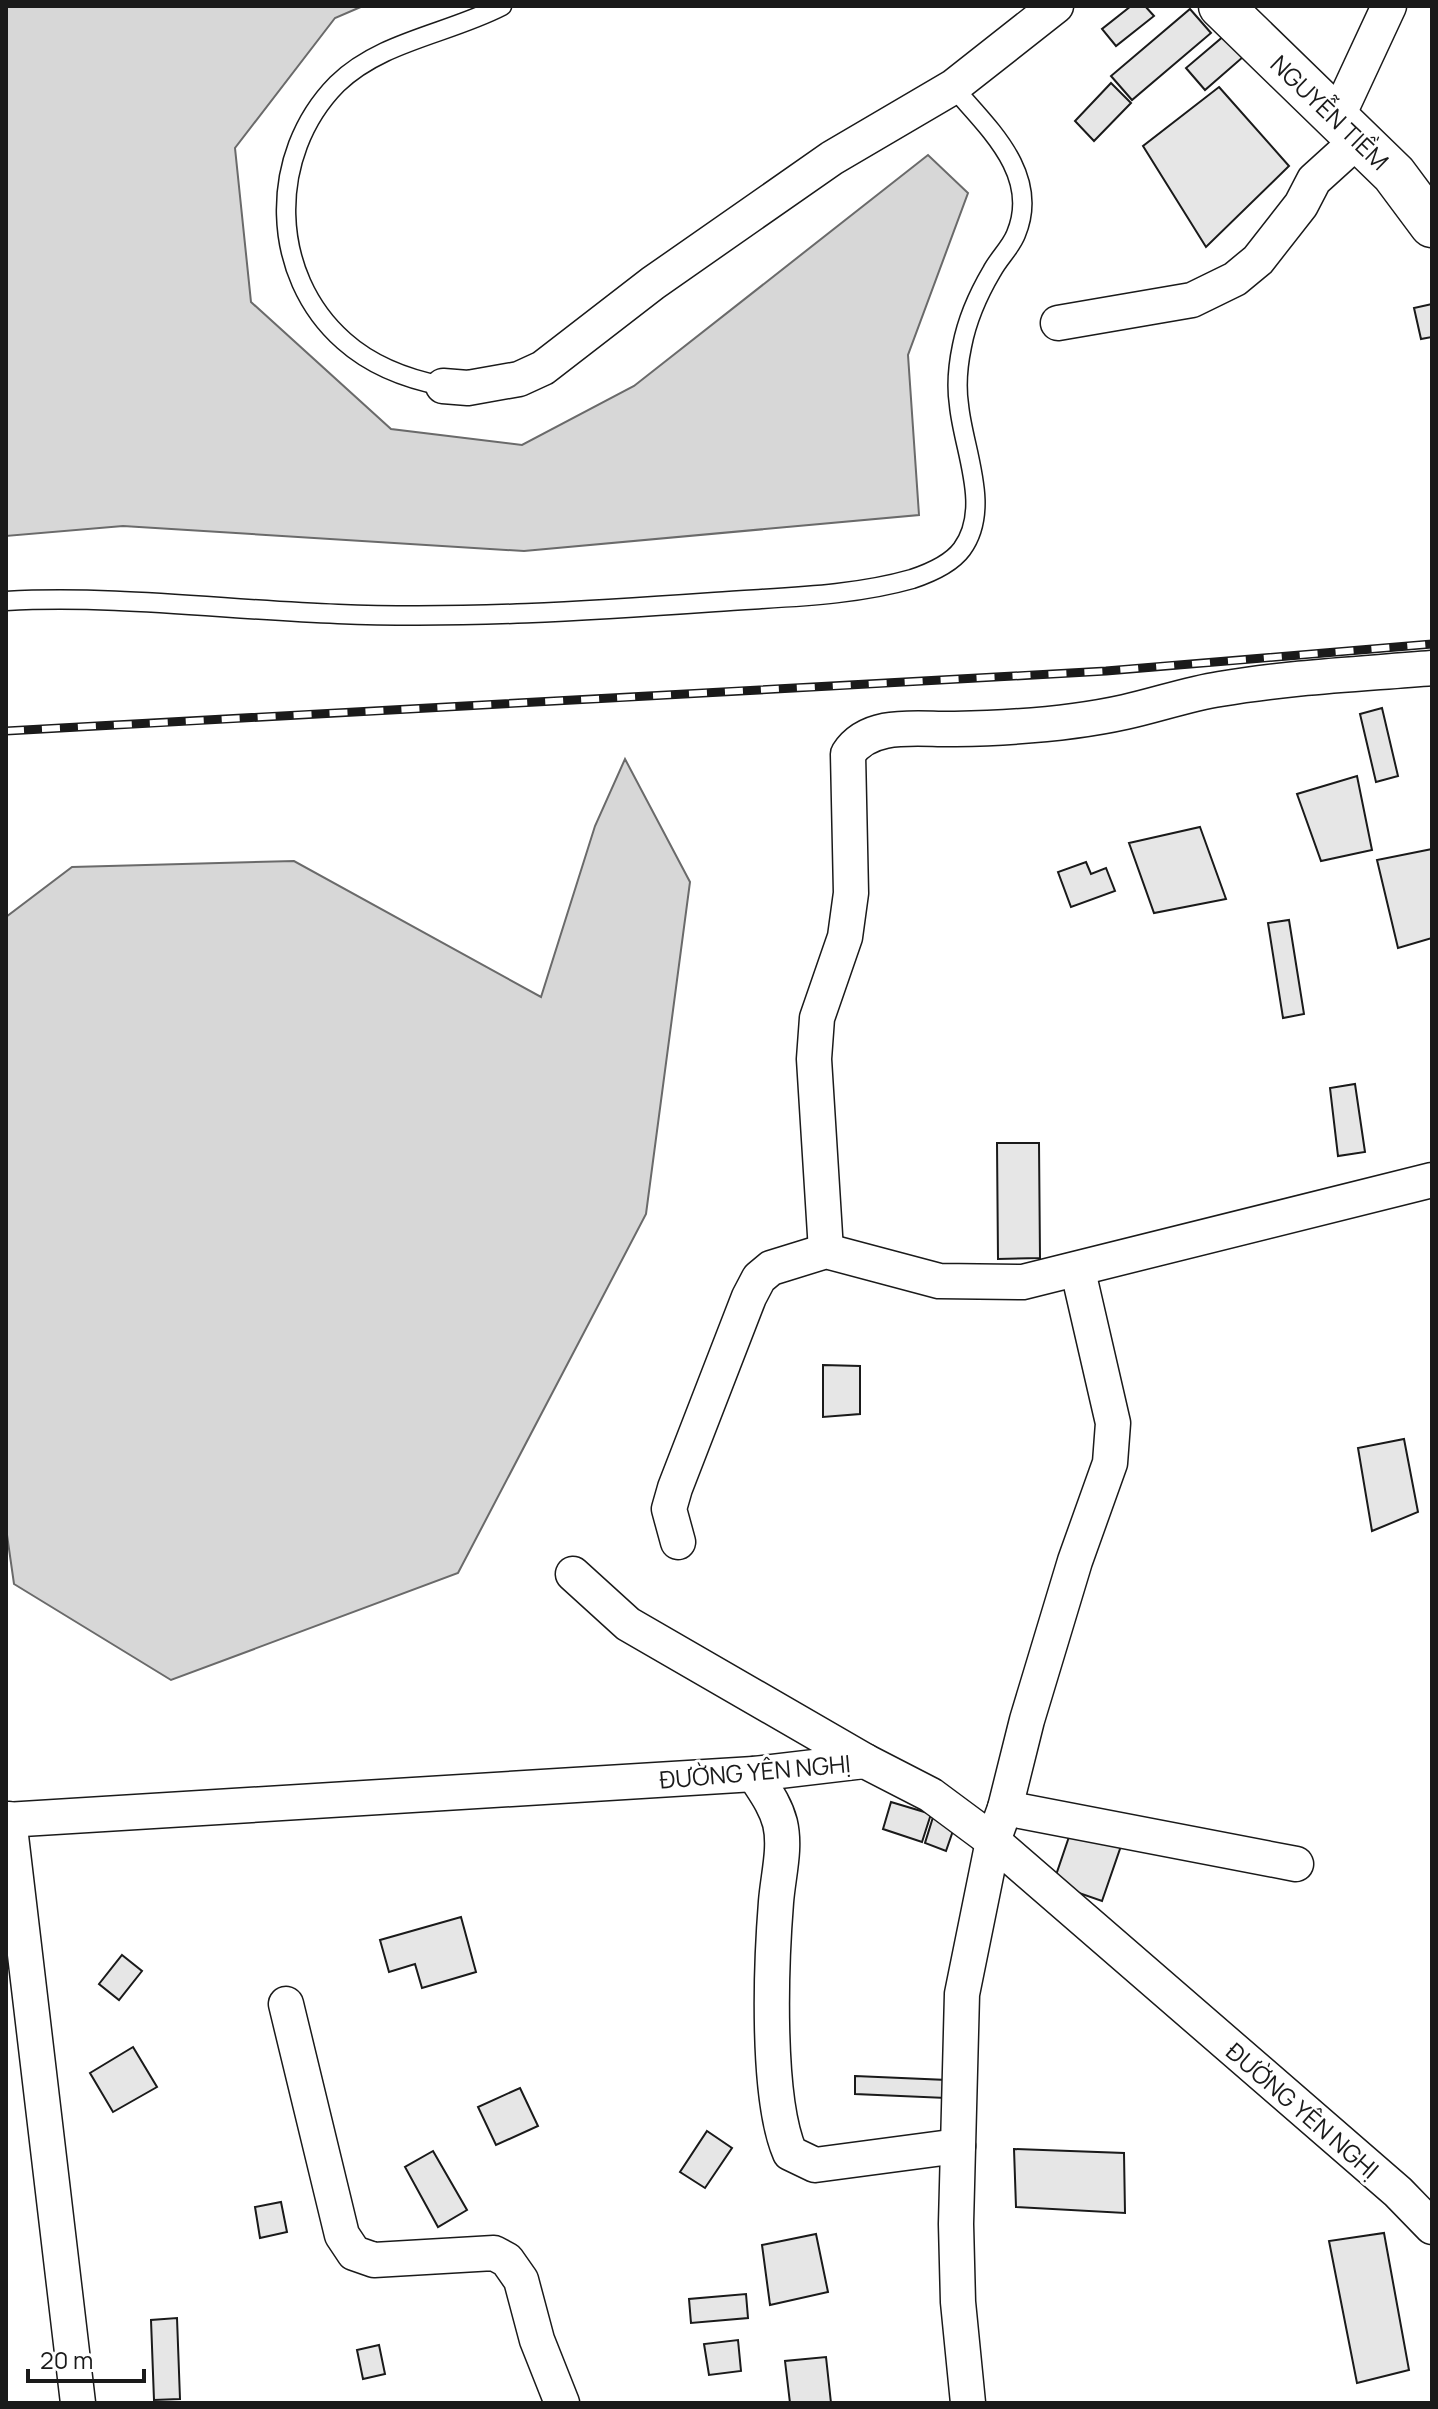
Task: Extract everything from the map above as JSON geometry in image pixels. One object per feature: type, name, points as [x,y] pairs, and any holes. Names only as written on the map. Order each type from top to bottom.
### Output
[{"type":"street","points":[[443,386],[468,388],[506,381],[543,368],[653,283],[832,158],[953,87],[1056,6]]},
{"type":"street","name":"NGUYỄN TIỀM","points":[[1221,6],[1346,131],[1394,174],[1432,225]]},
{"type":"street","points":[[1058,323],[1192,300],[1235,279],[1258,260],[1301,205],[1346,131],[1389,6]]},
{"type":"street","points":[[826,1251],[814,1059],[817,1018],[845,937],[851,893],[848,754],[856,743],[872,733],[901,729],[1024,725],[1122,713],[1218,689],[1432,668]]},
{"type":"street","points":[[678,1542],[669,1509],[672,1499],[749,1297],[759,1278],[771,1268],[826,1251],[939,1281],[1023,1282],[1078,1271],[1432,1180]]},
{"type":"street","points":[[968,2403],[958,2302],[962,1994],[993,1841],[1066,1590],[1110,1463],[1113,1423],[1078,1271]]},
{"type":"street","points":[[573,1574],[628,1624],[865,1761]]},
{"type":"street","name":"ĐƯỜNG YÊN NGHỊ","points":[[7,1820],[754,1774],[865,1761],[931,1795],[993,1841],[1398,2192],[1432,2227]]},
{"type":"street","points":[[754,1774],[773,1802],[780,1824],[782,1848],[772,1989],[779,2115],[781,2131],[790,2153],[815,2165],[958,2146]]},
{"type":"street","points":[[1005,1808],[1296,1864]]},
{"type":"street","points":[[7,1820],[78,2403]]},
{"type":"street","points":[[286,2004],[342,2235],[354,2253],[374,2260],[494,2253],[507,2260],[521,2280],[537,2340],[562,2403]]},
{"type":"lane","points":[[443,386],[398,374],[357,351],[320,315],[303,288],[293,261],[287,239],[286,194],[293,158],[305,129],[340,82],[379,54],[502,6]]},
{"type":"lane","points":[[6,601],[61,598],[342,615],[584,612],[848,592],[910,579],[938,569],[961,550],[970,533],[974,507],[959,406],[963,341],[991,272],[1016,234],[1022,211],[1019,178],[1011,158],[953,87]]},
{"type":"shaded area","points":[[6,6],[363,6],[335,18],[235,148],[251,302],[391,429],[522,445],[634,386],[928,155],[968,193],[908,355],[919,515],[524,551],[123,526],[6,536]]},
{"type":"shaded area","points":[[625,759],[690,882],[646,1214],[458,1573],[171,1680],[14,1584],[6,1528],[6,917],[72,867],[294,861],[541,997],[595,826]]},
{"type":"building","points":[[1131,6],[1145,6],[1154,16],[1116,46],[1102,29]]},
{"type":"building","points":[[1190,9],[1211,33],[1132,100],[1111,76]]},
{"type":"building","points":[[1225,35],[1243,57],[1205,90],[1186,68]]},
{"type":"building","points":[[1111,83],[1131,103],[1094,141],[1075,121]]},
{"type":"building","points":[[1219,87],[1289,166],[1206,247],[1143,146]]},
{"type":"building","points":[[1432,304],[1432,337],[1421,339],[1414,308]]},
{"type":"building","points":[[1382,708],[1398,776],[1376,782],[1360,714]]},
{"type":"building","points":[[1357,776],[1372,850],[1321,861],[1297,794]]},
{"type":"building","points":[[1200,827],[1226,899],[1154,913],[1129,843]]},
{"type":"building","points":[[1432,849],[1432,938],[1398,948],[1377,860]]},
{"type":"building","points":[[1086,862],[1091,874],[1106,868],[1115,891],[1071,907],[1058,872]]},
{"type":"building","points":[[1289,920],[1304,1014],[1283,1018],[1268,923]]},
{"type":"building","points":[[1355,1084],[1365,1152],[1338,1156],[1330,1088]]},
{"type":"building","points":[[997,1143],[1039,1143],[1040,1258],[998,1259]]},
{"type":"building","points":[[823,1365],[860,1366],[860,1414],[823,1417]]},
{"type":"building","points":[[1404,1439],[1418,1512],[1372,1531],[1358,1448]]},
{"type":"building","points":[[891,1802],[931,1814],[922,1842],[883,1829]]},
{"type":"building","points":[[934,1814],[956,1822],[946,1851],[925,1843]]},
{"type":"building","points":[[1073,1825],[1122,1843],[1102,1901],[1053,1884]]},
{"type":"building","points":[[461,1917],[476,1972],[422,1988],[415,1964],[389,1972],[380,1940]]},
{"type":"building","points":[[122,1955],[142,1971],[119,2000],[99,1984]]},
{"type":"building","points":[[133,2047],[157,2087],[113,2112],[90,2073]]},
{"type":"building","points":[[855,2076],[947,2080],[946,2098],[855,2094]]},
{"type":"building","points":[[520,2088],[538,2126],[496,2145],[478,2107]]},
{"type":"building","points":[[707,2131],[732,2148],[705,2188],[680,2172]]},
{"type":"building","points":[[1014,2149],[1124,2153],[1125,2213],[1016,2207]]},
{"type":"building","points":[[433,2151],[467,2210],[438,2227],[405,2167]]},
{"type":"building","points":[[281,2202],[287,2232],[260,2238],[255,2207]]},
{"type":"building","points":[[1384,2233],[1409,2370],[1357,2383],[1329,2241]]},
{"type":"building","points":[[816,2234],[828,2292],[770,2305],[762,2245]]},
{"type":"building","points":[[746,2294],[748,2318],[691,2323],[689,2299]]},
{"type":"building","points":[[177,2318],[180,2399],[154,2400],[151,2320]]},
{"type":"building","points":[[738,2340],[741,2371],[709,2375],[704,2344]]},
{"type":"building","points":[[379,2345],[385,2374],[363,2379],[357,2350]]},
{"type":"building","points":[[826,2357],[831,2403],[790,2403],[785,2361]]},
{"type":"railway","points":[[6,731],[1106,671],[1432,644]]}]
